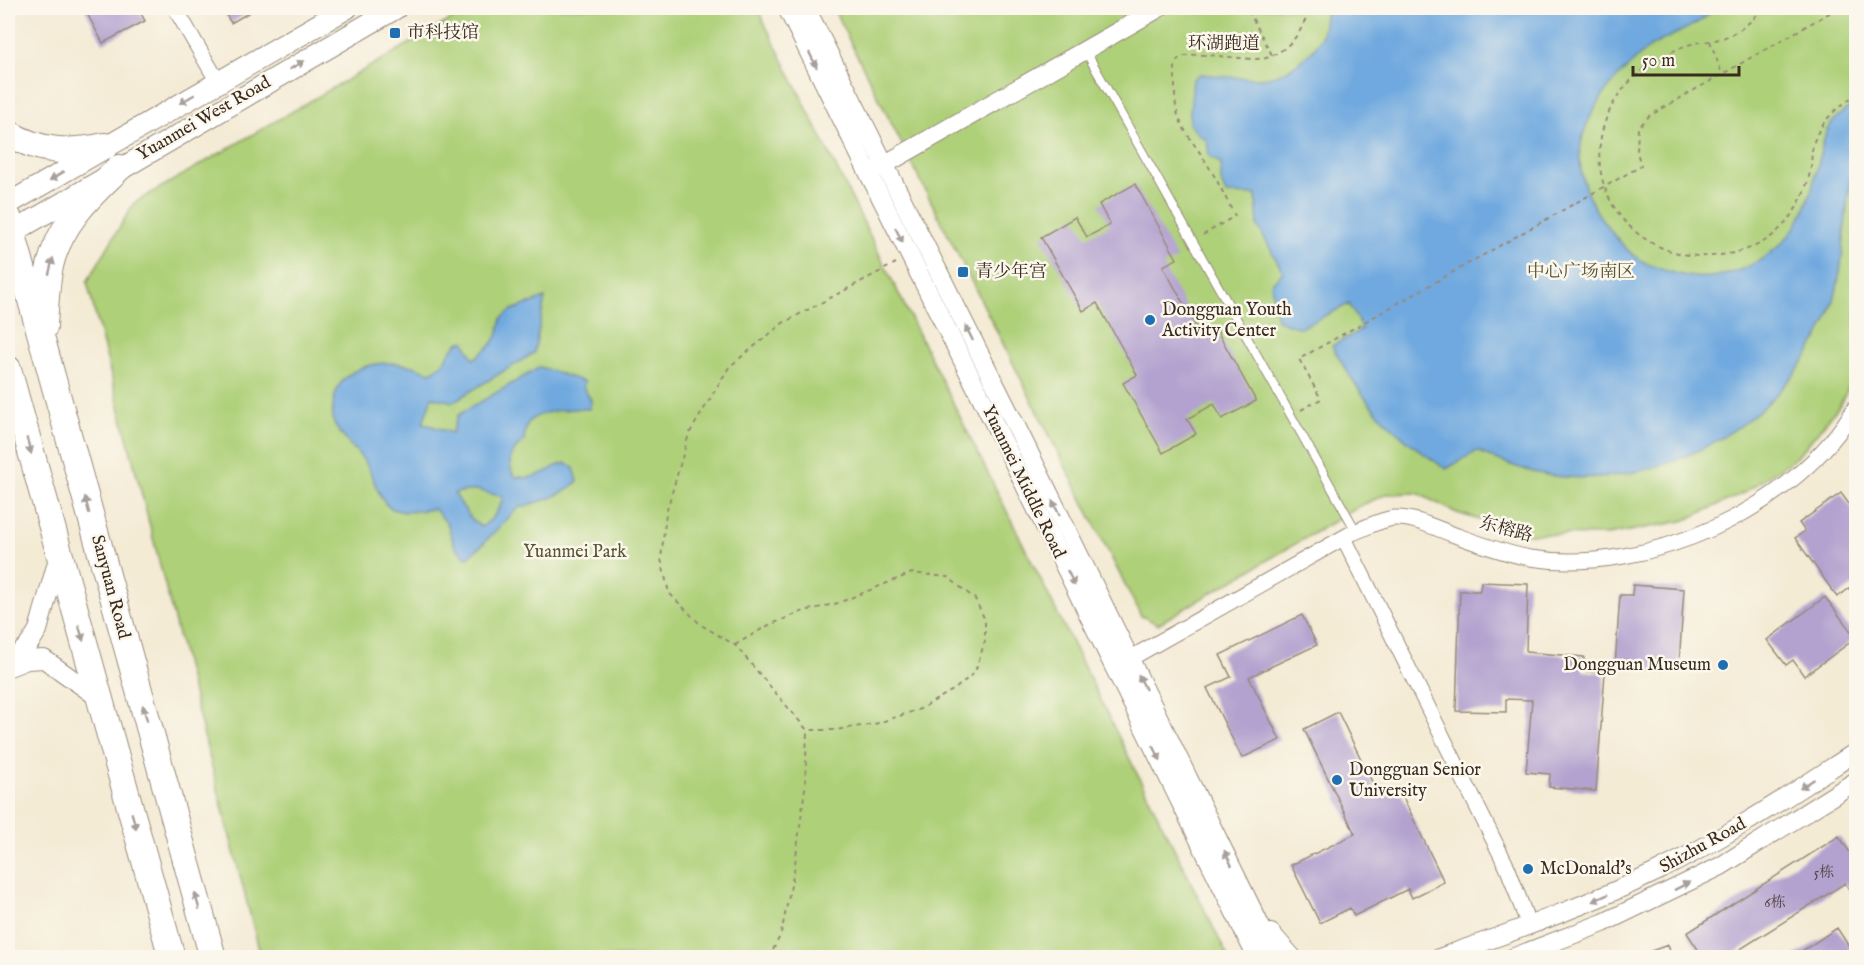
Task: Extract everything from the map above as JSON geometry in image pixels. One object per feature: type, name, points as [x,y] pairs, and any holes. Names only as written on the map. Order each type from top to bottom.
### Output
[{"type":"highway","points":[[8,133],[36,147],[53,150],[70,152],[105,146]]},
{"type":"highway","points":[[43,345],[46,290],[56,248],[77,210],[119,168]]},
{"type":"highway","name":"Sanyuan Road","points":[[9,228],[213,957]]},
{"type":"highway","points":[[8,369],[172,957]]},
{"type":"main road","name":"Yuanmei West Road","points":[[8,204],[347,8]]},
{"type":"main road","name":"Yuanmei West Road","points":[[9,228],[119,168],[396,8]]},
{"type":"street","points":[[176,8],[218,82]]},
{"type":"street","name":"Yuanmei Middle Road","points":[[787,8],[876,169],[1131,658],[1276,957]]},
{"type":"street","name":"Yuanmei Middle Road","points":[[807,8],[876,169],[910,256],[1257,957]]},
{"type":"street","points":[[876,169],[1159,8]]},
{"type":"street","name":"东榕路","points":[[1131,658],[1350,535],[1376,523],[1396,518],[1418,522],[1482,545],[1531,558],[1569,560],[1637,553],[1707,531],[1737,518],[1768,500],[1797,477],[1823,452],[1857,406]]},
{"type":"street","points":[[1350,535],[1508,868],[1529,926]]},
{"type":"street","points":[[8,667],[30,643],[38,630],[59,555]]},
{"type":"street","points":[[8,667],[27,660],[44,659],[99,698]]},
{"type":"street","points":[[1849,757],[1856,783]]},
{"type":"street","name":"Shizhu Road","points":[[1439,957],[1596,900],[1667,867],[1745,823],[1849,757]]},
{"type":"street","name":"Shizhu Road","points":[[1512,957],[1603,923],[1721,866],[1856,783]]},
{"type":"street","points":[[1254,910],[1293,957]]},
{"type":"street","points":[[1237,919],[1246,957]]},
{"type":"lane","points":[[1085,50],[1291,416],[1350,535]]},
{"type":"path","points":[[1261,8],[1250,14],[1272,55]]},
{"type":"path","name":"环湖跑道","points":[[1192,241],[1235,216],[1208,165],[1187,136],[1178,117],[1176,61],[1185,54],[1266,58],[1290,44],[1304,24],[1309,8]]},
{"type":"path","points":[[1762,8],[1743,28],[1729,36],[1688,44],[1658,60],[1629,82],[1617,97],[1604,126],[1600,145],[1600,175],[1604,187],[1624,221],[1649,242],[1667,250],[1700,257],[1743,251],[1763,242],[1787,221],[1799,204],[1810,174],[1813,145],[1825,122],[1842,104],[1857,94]]},
{"type":"path","points":[[1291,416],[1322,399],[1299,359],[1641,166],[1637,152],[1638,128],[1649,116],[1838,8]]},
{"type":"path","points":[[1710,41],[1722,75]]},
{"type":"path","points":[[769,957],[781,934],[794,871],[805,788],[807,730],[735,645],[701,625],[669,593],[662,560],[666,513],[689,434],[729,367],[783,323],[910,256]]},
{"type":"path","points":[[735,645],[767,626],[801,612],[838,603],[912,573],[948,577],[975,599],[985,620],[985,641],[975,672],[955,689],[920,709],[875,724],[807,730]]},
{"type":"green space","name":"Yuanmei Park","points":[[471,8],[757,8],[1228,957],[261,957],[87,282],[134,203]]},
{"type":"green space","name":"中心广场南区","points":[[833,8],[1856,8],[1856,374],[1839,406],[1798,456],[1744,493],[1683,521],[1607,535],[1526,534],[1457,513],[1417,493],[1387,494],[1362,505],[1158,624],[1141,616]]},
{"type":"water","points":[[1327,8],[1715,8],[1693,25],[1650,47],[1625,70],[1609,87],[1597,105],[1587,125],[1581,147],[1583,181],[1591,202],[1610,230],[1640,260],[1692,277],[1718,276],[1734,272],[1756,262],[1781,244],[1797,224],[1808,201],[1827,130],[1836,118],[1856,102],[1857,150],[1848,200],[1839,280],[1826,322],[1806,357],[1782,389],[1752,417],[1719,440],[1682,458],[1644,470],[1604,477],[1564,477],[1541,474],[1477,451],[1446,469],[1400,435],[1367,401],[1332,346],[1362,329],[1349,304],[1300,328],[1277,320],[1271,284],[1283,272],[1258,226],[1256,195],[1226,194],[1221,182],[1221,164],[1209,156],[1207,140],[1189,124],[1193,79],[1200,74],[1242,78],[1268,77],[1293,67],[1319,42]]},
{"type":"water","points":[[545,298],[534,353],[453,402],[432,397],[423,423],[452,433],[458,415],[540,367],[585,382],[583,387],[591,400],[590,409],[558,411],[534,418],[528,424],[524,441],[513,453],[510,461],[514,476],[522,477],[535,476],[565,463],[574,468],[578,481],[551,498],[518,508],[467,558],[455,547],[447,523],[434,509],[405,512],[386,504],[368,467],[334,423],[332,414],[334,400],[344,379],[352,372],[373,364],[397,363],[430,372],[442,364],[457,344],[464,341],[474,359],[492,344],[502,318],[512,310]],"holes":[[[477,490],[503,497],[496,514],[482,527],[470,517],[454,493]]]},
{"type":"building","points":[[84,8],[138,8],[145,21],[103,43]]},
{"type":"building","points":[[222,8],[257,8],[231,23]]},
{"type":"building","name":"Dongguan Youth Activity Center","points":[[1135,184],[1177,259],[1163,266],[1202,337],[1216,329],[1256,401],[1222,419],[1214,404],[1187,419],[1196,434],[1163,453],[1123,383],[1137,375],[1097,303],[1083,311],[1041,237],[1075,217],[1087,237],[1110,225],[1099,204]]},
{"type":"building","points":[[1841,493],[1857,515],[1857,583],[1837,597],[1795,538],[1805,531],[1799,523]]},
{"type":"building","points":[[1481,582],[1528,584],[1526,652],[1584,657],[1583,671],[1605,673],[1596,791],[1549,787],[1550,774],[1526,772],[1532,700],[1506,699],[1506,712],[1456,711],[1460,591],[1480,591]]},
{"type":"building","points":[[1633,585],[1684,589],[1679,665],[1663,663],[1662,670],[1615,666],[1620,595],[1632,595]]},
{"type":"building","points":[[1825,597],[1856,638],[1804,676],[1793,660],[1786,665],[1767,640]]},
{"type":"building","points":[[1302,615],[1317,645],[1249,677],[1280,740],[1242,758],[1207,688],[1231,677],[1220,655]]},
{"type":"building","points":[[1338,712],[1379,796],[1398,787],[1444,882],[1412,898],[1408,889],[1354,916],[1350,908],[1320,923],[1291,865],[1355,834],[1304,729]]},
{"type":"building","points":[[1839,836],[1857,863],[1857,901],[1845,883],[1728,957],[1703,957],[1687,933]]},
{"type":"building","points":[[1837,928],[1856,957],[1793,957]]},
{"type":"building","points":[[1668,945],[1672,957],[1637,957],[1637,956]]},
{"type":"place","name":"市科技馆","points":[[395,33]]},
{"type":"place","name":"青少年宫","points":[[963,272]]},
{"type":"place","name":"Dongguan Youth Activity Center","points":[[1150,320]]},
{"type":"place","name":"Dongguan Museum","points":[[1723,665]]},
{"type":"place","name":"Dongguan Senior University","points":[[1337,780]]},
{"type":"place","name":"McDonald's","points":[[1528,869]]}]
